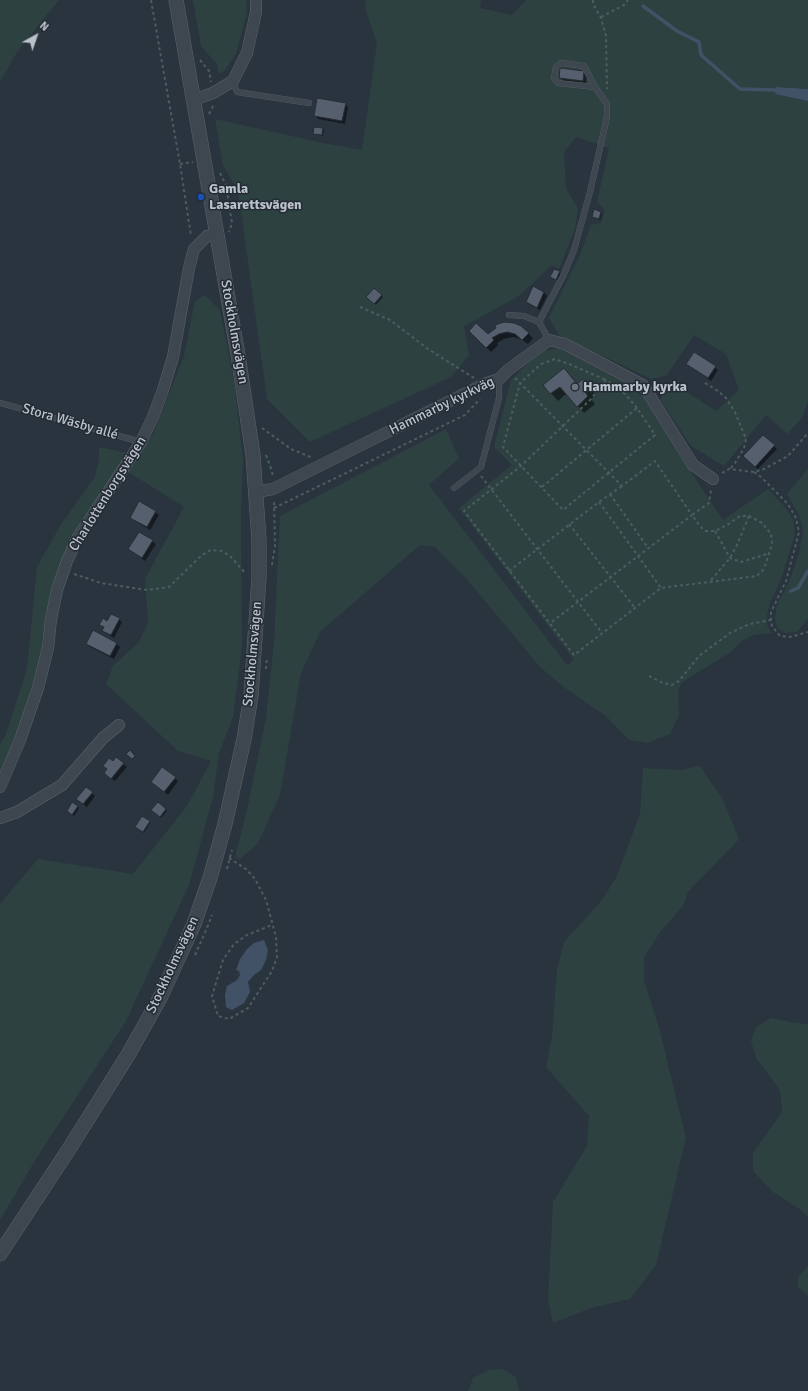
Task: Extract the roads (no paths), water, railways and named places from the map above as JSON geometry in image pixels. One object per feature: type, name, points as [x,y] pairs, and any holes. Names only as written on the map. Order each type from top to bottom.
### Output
[{"type":"street","name":"Stockholmsvägen","points":[[0,1254],[69,1149],[128,1055],[161,996],[194,924],[210,878],[223,856],[225,824],[244,739],[251,696],[259,578],[253,455],[248,411],[176,0]]},
{"type":"street","points":[[193,100],[213,93],[233,81],[247,53],[256,12],[256,0]]},
{"type":"street","name":"Charlottenborgsvägen","points":[[0,787],[20,740],[38,688],[48,648],[57,590],[64,571],[78,537],[141,442],[153,417],[173,357],[188,268],[194,249],[207,236],[217,233]]},
{"type":"street","points":[[550,340],[565,344],[643,385],[693,465],[713,479]]},
{"type":"street","name":"Hammarby kyrkväg","points":[[256,492],[273,489],[484,389],[550,340]]},
{"type":"street","points":[[0,818],[16,812],[62,785],[103,738],[120,725]]},
{"type":"lane","points":[[539,322],[564,274],[574,250],[590,192],[607,117],[607,104],[595,87],[584,66],[561,63],[556,67],[554,78],[558,83],[595,87]]},
{"type":"lane","points":[[233,81],[237,92],[308,103]]},
{"type":"lane","points":[[509,315],[524,316],[539,322],[550,340]]},
{"type":"lane","points":[[454,488],[481,467],[499,398],[499,379]]},
{"type":"lane","name":"Stora Wäsby allé","points":[[0,402],[141,442]]},
{"type":"water","points":[[776,87],[808,89],[808,101],[775,94]]},
{"type":"water","points":[[264,940],[268,950],[266,960],[261,970],[248,982],[250,992],[244,1003],[232,1010],[226,1007],[225,995],[227,986],[237,980],[240,975],[239,971],[236,970],[240,959],[247,949],[254,943]]},
{"type":"waterway","points":[[643,6],[677,31],[699,42],[701,55],[740,89],[775,90]]},
{"type":"waterway","points":[[791,591],[798,588],[808,571]]},
{"type":"place","name":"Gamla Lasarettsvägen","points":[[201,197]]},
{"type":"place","name":"Hammarby kyrka","points":[[575,387]]}]
